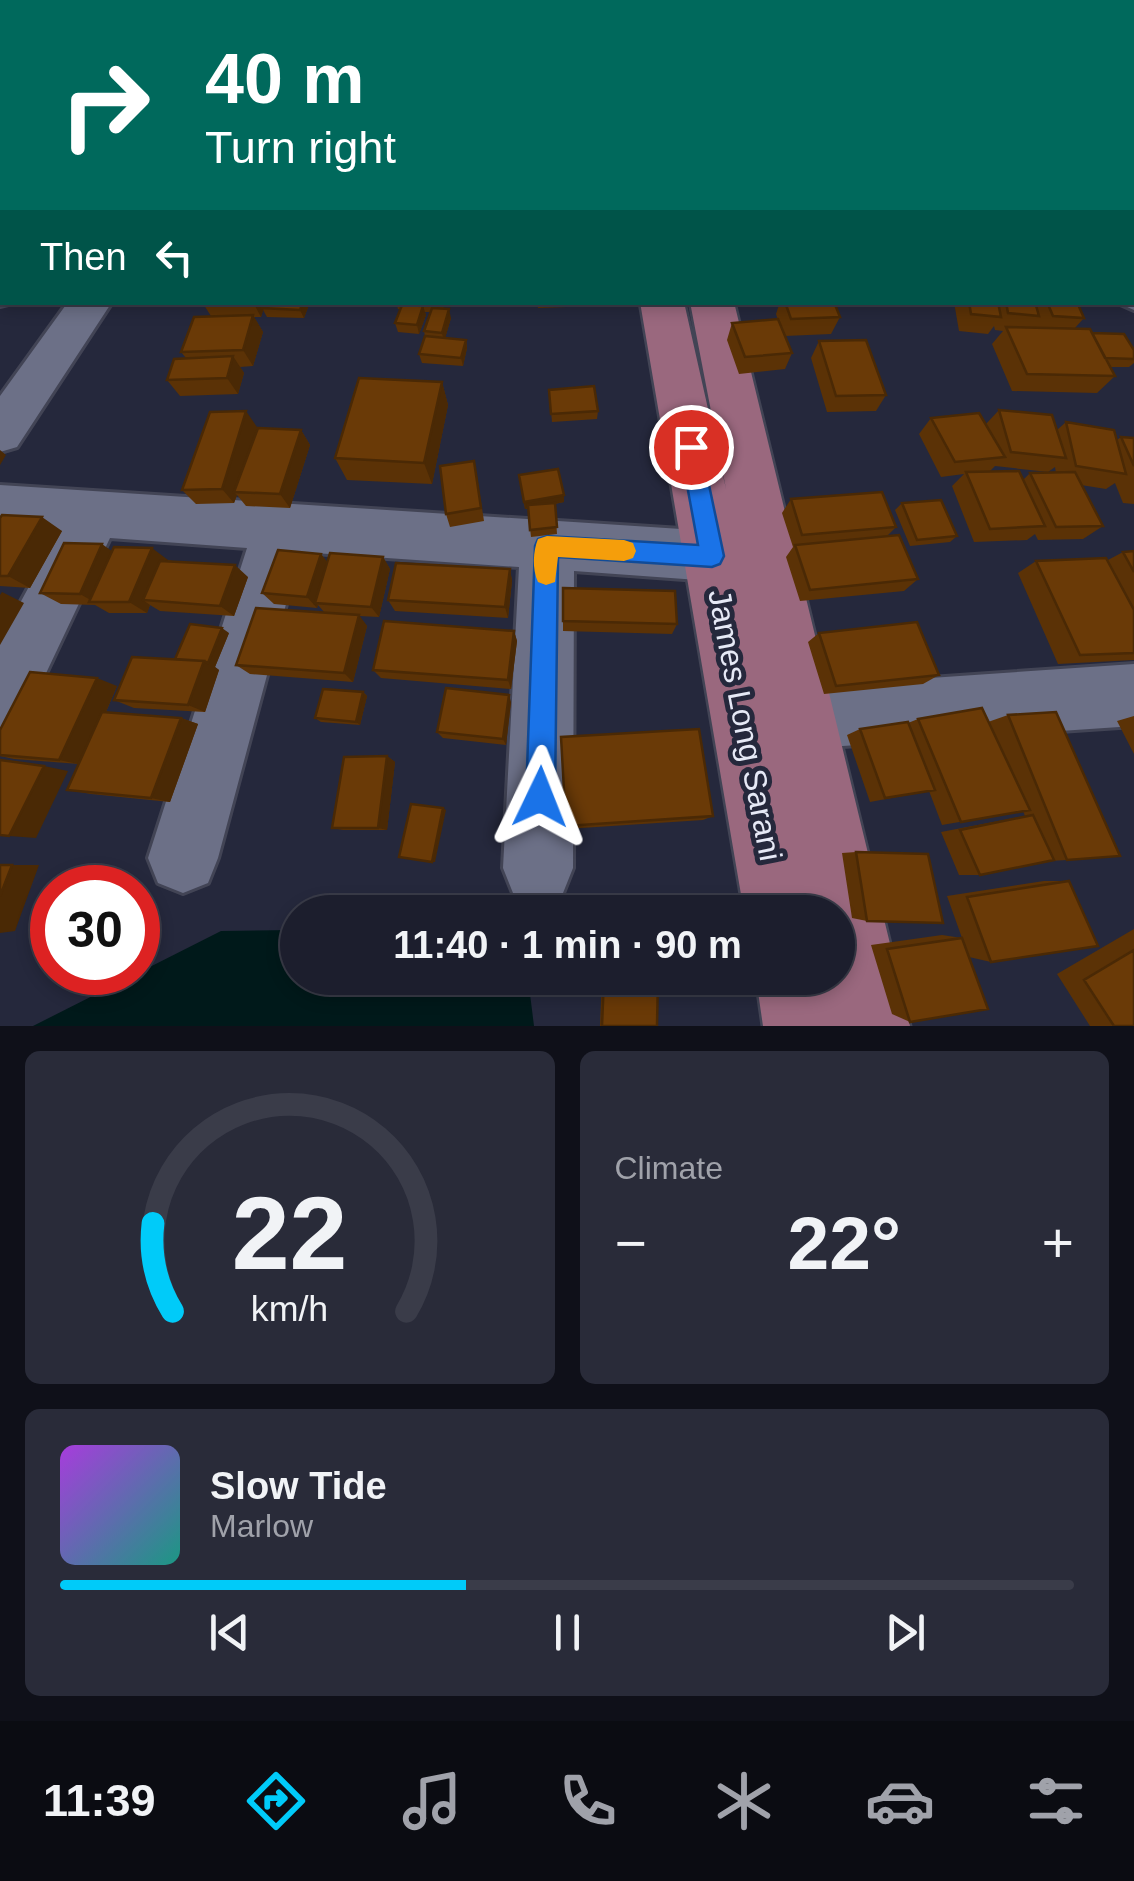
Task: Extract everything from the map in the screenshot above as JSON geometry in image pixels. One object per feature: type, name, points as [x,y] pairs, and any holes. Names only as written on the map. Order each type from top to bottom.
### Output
[{"type":"main road","name":"James Long Sarani","points":[[663,305],[739,558],[780,895]]},
{"type":"main road","points":[[712,305],[739,558],[799,718],[869,1026]]},
{"type":"main road","points":[[798,995],[804,1026]]},
{"type":"street","points":[[0,433],[89,305]]},
{"type":"street","points":[[0,508],[279,530],[739,558]]},
{"type":"street","points":[[2,695],[94,517]]},
{"type":"street","points":[[183,858],[279,530]]},
{"type":"street","points":[[538,868],[547,546]]},
{"type":"street","points":[[799,718],[1134,695]]},
{"type":"shaded area","points":[[280,930],[280,995],[530,995],[534,1026],[33,1026],[94,995],[160,995],[160,962],[221,931]]},
{"type":"building","points":[[264,305],[302,305],[300,310],[262,308]]},
{"type":"building","points":[[402,305],[423,306],[417,325],[395,323]]},
{"type":"building","points":[[786,305],[835,305],[840,317],[791,319]]},
{"type":"building","points":[[970,305],[999,305],[1001,317],[971,314]]},
{"type":"building","points":[[1007,305],[1036,305],[1039,316],[1008,313]]},
{"type":"building","points":[[1048,305],[1078,305],[1084,318],[1053,316]]},
{"type":"building","points":[[432,308],[449,309],[442,333],[424,331]]},
{"type":"building","points":[[253,315],[243,350],[181,352],[194,317]]},
{"type":"building","points":[[778,319],[792,353],[745,357],[732,323]]},
{"type":"building","points":[[1006,327],[1090,329],[1115,376],[1027,374]]},
{"type":"building","points":[[1092,333],[1124,334],[1134,350],[1134,359],[1105,358]]},
{"type":"building","points":[[425,336],[466,340],[461,358],[419,354]]},
{"type":"building","points":[[866,340],[886,395],[836,396],[819,341]]},
{"type":"building","points":[[233,356],[227,378],[167,380],[174,359]]},
{"type":"building","points":[[359,378],[442,382],[424,463],[335,458]]},
{"type":"building","points":[[594,386],[598,411],[551,414],[549,390]]},
{"type":"building","points":[[999,410],[1052,415],[1066,458],[1011,452]]},
{"type":"building","points":[[246,411],[222,489],[182,490],[210,412]]},
{"type":"building","points":[[979,413],[1005,457],[955,462],[931,418]]},
{"type":"building","points":[[1066,422],[1114,430],[1126,474],[1076,466]]},
{"type":"building","points":[[258,428],[301,430],[280,494],[234,492]]},
{"type":"building","points":[[1121,437],[1134,438],[1134,466]]},
{"type":"building","points":[[474,461],[481,508],[446,514],[440,466]]},
{"type":"building","points":[[558,469],[564,495],[524,502],[519,475]]},
{"type":"building","points":[[1019,471],[1045,526],[990,529],[966,472]]},
{"type":"building","points":[[1075,472],[1103,526],[1056,527],[1030,473]]},
{"type":"building","points":[[882,492],[896,527],[802,535],[791,499]]},
{"type":"building","points":[[941,500],[957,536],[917,540],[902,503]]},
{"type":"building","points":[[555,503],[557,527],[530,530],[528,505]]},
{"type":"building","points":[[2,515],[42,517],[8,576],[0,576]]},
{"type":"building","points":[[899,535],[918,579],[810,590],[795,545]]},
{"type":"building","points":[[64,543],[102,544],[80,594],[40,593]]},
{"type":"building","points":[[114,547],[152,548],[129,602],[89,602]]},
{"type":"building","points":[[278,550],[321,554],[307,597],[262,593]]},
{"type":"building","points":[[1134,551],[1134,572],[1123,552]]},
{"type":"building","points":[[330,553],[383,557],[371,607],[315,603]]},
{"type":"building","points":[[1106,558],[1134,610],[1134,653],[1080,655],[1036,561]]},
{"type":"building","points":[[160,561],[235,565],[220,606],[143,600]]},
{"type":"building","points":[[396,563],[510,569],[505,607],[388,600]]},
{"type":"building","points":[[563,588],[675,591],[677,624],[563,621]]},
{"type":"building","points":[[256,608],[359,615],[344,673],[236,665]]},
{"type":"building","points":[[384,621],[514,631],[508,680],[373,670]]},
{"type":"building","points":[[917,622],[939,675],[836,686],[819,633]]},
{"type":"building","points":[[190,624],[222,628],[208,663],[175,659]]},
{"type":"building","points":[[132,657],[204,661],[188,705],[114,700]]},
{"type":"building","points":[[30,672],[97,678],[59,760],[0,755],[0,730]]},
{"type":"building","points":[[446,688],[509,695],[503,739],[437,732]]},
{"type":"building","points":[[323,689],[363,692],[356,722],[315,718]]},
{"type":"building","points":[[982,708],[1030,810],[961,822],[918,719]]},
{"type":"building","points":[[102,712],[181,718],[151,798],[67,790]]},
{"type":"building","points":[[1056,712],[1120,856],[1067,860],[1008,715]]},
{"type":"building","points":[[908,722],[935,790],[885,798],[860,729]]},
{"type":"building","points":[[699,729],[713,816],[566,826],[561,737]]},
{"type":"building","points":[[387,756],[378,828],[332,828],[344,757]]},
{"type":"building","points":[[0,760],[44,766],[9,836],[0,835]]},
{"type":"building","points":[[411,804],[443,808],[432,862],[399,857]]},
{"type":"building","points":[[1033,815],[1054,860],[980,875],[960,830]]},
{"type":"building","points":[[856,852],[928,854],[943,923],[867,921]]},
{"type":"building","points":[[0,865],[12,865],[0,896]]},
{"type":"building","points":[[1069,881],[1098,946],[991,962],[967,897]]},
{"type":"building","points":[[962,938],[988,1009],[910,1022],[887,949]]},
{"type":"building","points":[[1134,950],[1134,1026],[1114,1026],[1084,980]]},
{"type":"building","points":[[603,995],[658,995],[657,1026],[602,1026]]},
{"type":"slow traffic","points":[[546,574],[547,546],[624,551]]},
{"type":"route","points":[[540,797],[547,546],[712,556],[691,447]]}]
